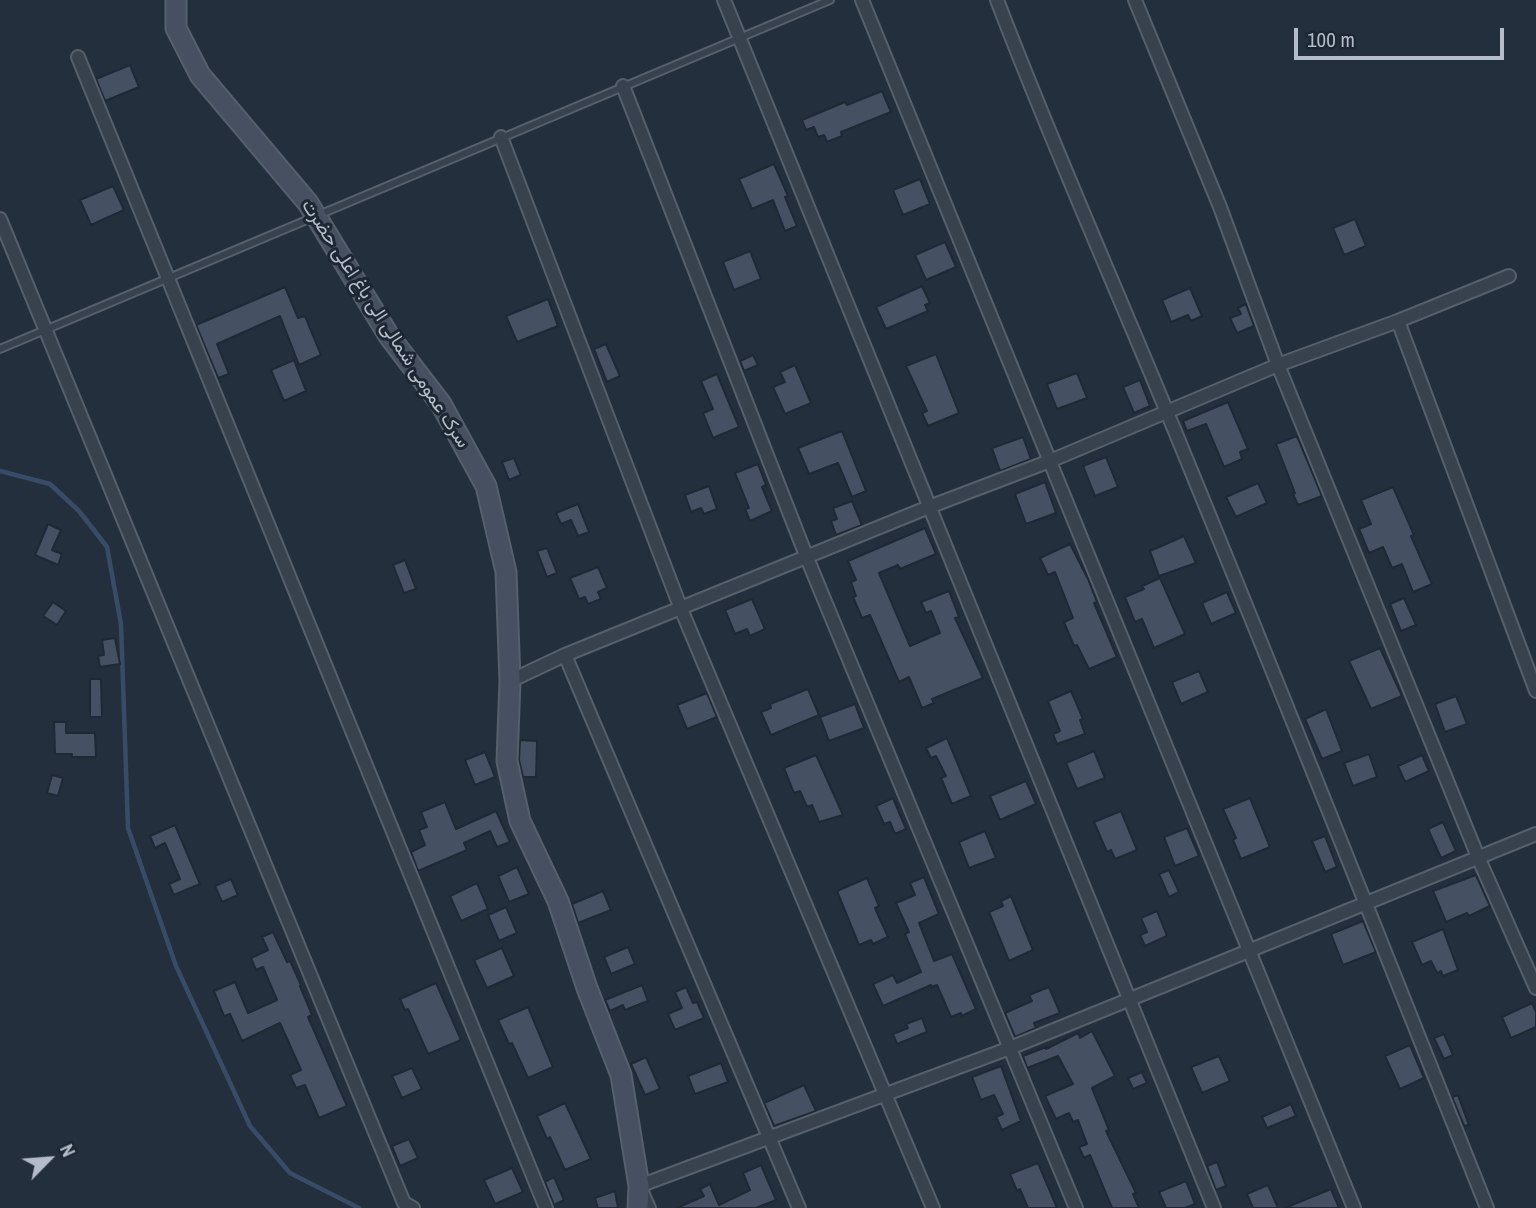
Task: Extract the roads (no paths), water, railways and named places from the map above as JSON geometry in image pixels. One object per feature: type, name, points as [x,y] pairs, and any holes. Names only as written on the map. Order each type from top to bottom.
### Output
[{"type":"street","name":"سرک عمومی شمالی الی باغ اعلی حضرت","points":[[176,0],[176,28],[200,75],[316,214],[390,336],[441,404],[486,486],[506,572],[510,681],[507,761],[520,821],[558,901],[587,988],[621,1075],[639,1186],[638,1208]]},
{"type":"street","points":[[724,0],[1214,1208]]},
{"type":"street","points":[[862,0],[1354,1208]]},
{"type":"street","points":[[997,0],[1044,123],[1167,411],[1367,902],[1487,1208]]},
{"type":"street","points":[[1135,0],[1220,207],[1278,365],[1478,857],[1536,988]]},
{"type":"street","points":[[78,57],[545,1208]]},
{"type":"street","points":[[623,86],[807,558],[1076,1208]]},
{"type":"street","points":[[501,138],[681,609],[933,1208]]},
{"type":"street","points":[[0,219],[404,1203],[413,1208]]},
{"type":"street","points":[[510,681],[565,654],[1050,461],[1278,365],[1509,276]]},
{"type":"street","points":[[1398,321],[1536,691]]},
{"type":"street","points":[[565,654],[799,1208]]},
{"type":"street","points":[[649,1208],[639,1186],[1010,1048],[1536,834]]},
{"type":"lane","points":[[0,349],[830,0]]},
{"type":"waterway","points":[[0,471],[50,484],[79,511],[107,547],[121,624],[128,828],[176,966],[250,1126],[290,1173],[359,1208]]}]
